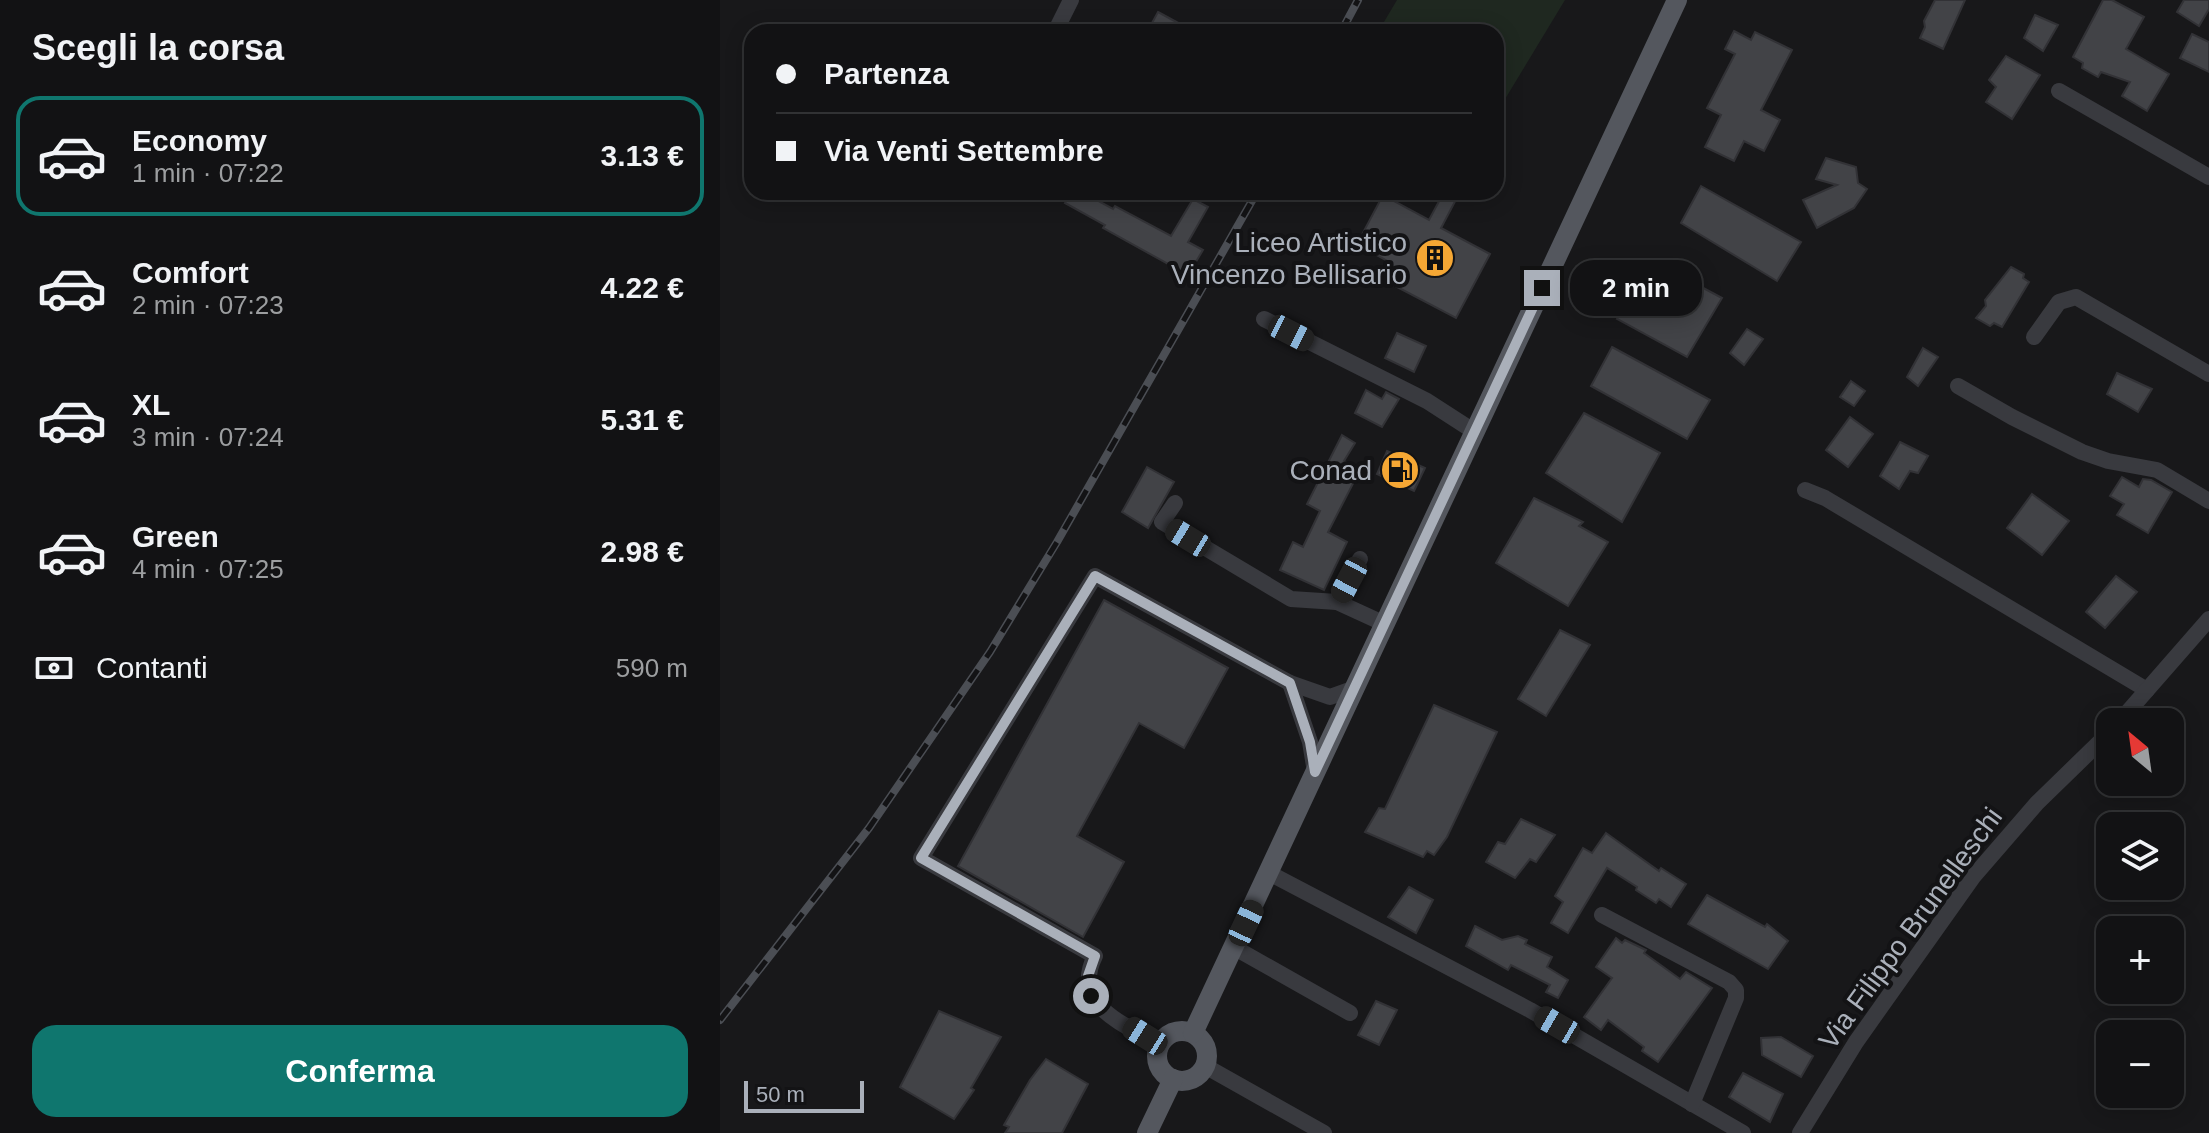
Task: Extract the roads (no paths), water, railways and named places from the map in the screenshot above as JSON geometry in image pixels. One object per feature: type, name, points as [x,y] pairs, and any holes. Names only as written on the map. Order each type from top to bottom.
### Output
[{"type":"main road","points":[[1193,1033],[1677,0]]},
{"type":"main road","points":[[1178,1032],[1193,1033],[1204,1044],[1205,1066],[1195,1078],[1173,1079],[1161,1069],[1157,1053],[1160,1045],[1164,1039],[1178,1032]]},
{"type":"main road","points":[[1147,1133],[1173,1079]]},
{"type":"street","points":[[1059,24],[1071,0]]},
{"type":"street","points":[[2059,91],[2209,177]]},
{"type":"street","points":[[2034,337],[2056,305],[2067,298],[2076,297],[2209,374]]},
{"type":"street","points":[[1264,319],[1427,401],[1475,432]]},
{"type":"street","points":[[1958,386],[2082,452],[2108,461],[2157,470],[2209,501]]},
{"type":"street","points":[[1805,490],[1825,498],[2147,690]]},
{"type":"street","points":[[1175,503],[1162,522],[1291,599],[1337,602],[1385,624]]},
{"type":"street","points":[[1337,602],[1360,559]]},
{"type":"street","points":[[1160,1045],[1095,1002],[1087,983],[1095,956],[921,858],[1095,576],[1290,683],[1330,697],[1355,688]]},
{"type":"street","points":[[2131,708],[2209,619]]},
{"type":"street","points":[[1290,683],[1310,742],[1315,772]]},
{"type":"street","name":"Via Filippo Brunelleschi","points":[[1800,1133],[1856,1042],[1967,885],[2023,818],[2096,746]]},
{"type":"street","points":[[1269,873],[1530,1010],[1743,1133]]},
{"type":"street","points":[[1602,915],[1729,982],[1736,990],[1736,998],[1692,1104]]},
{"type":"street","points":[[1235,948],[1350,1013]]},
{"type":"street","points":[[1205,1066],[1324,1133]]},
{"type":"railway","points":[[1345,24],[1358,0]]},
{"type":"railway","points":[[720,1020],[869,828],[990,652],[1057,542],[1252,200]]},
{"type":"place","name":"Liceo Artistico Vincenzo Bellisario","points":[[1435,258]]},
{"type":"place","name":"Conad","points":[[1400,470]]}]
